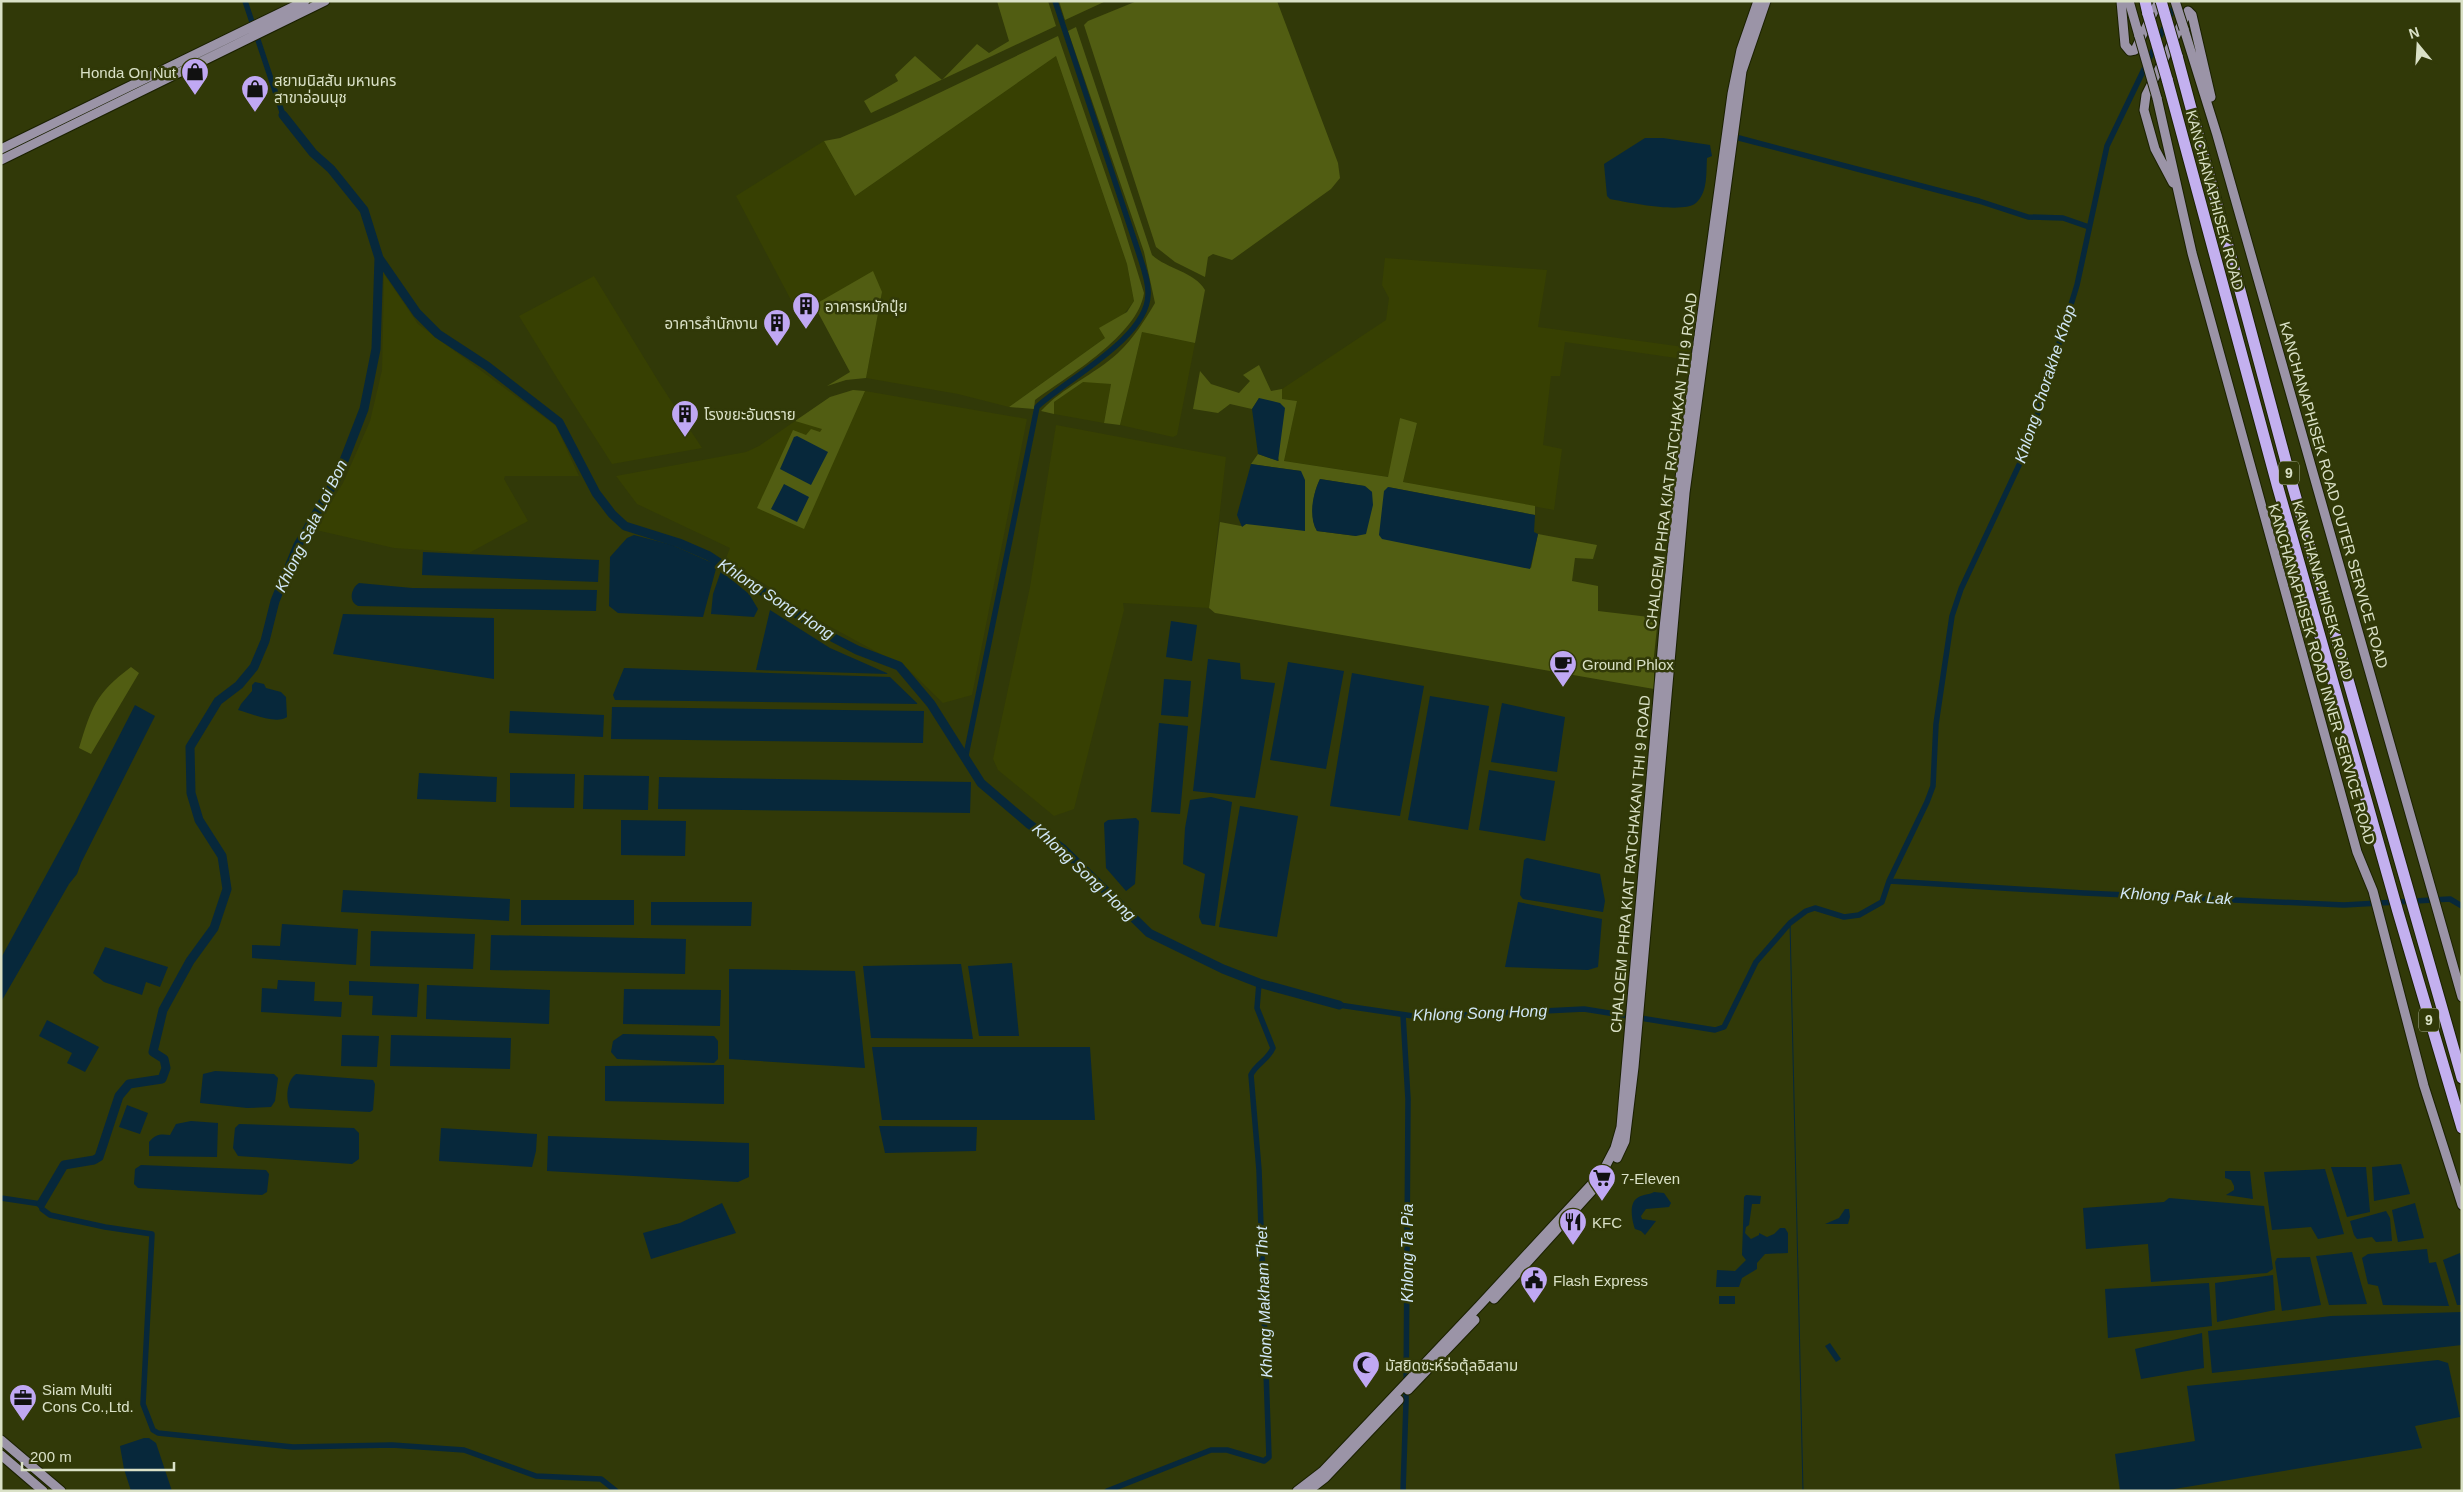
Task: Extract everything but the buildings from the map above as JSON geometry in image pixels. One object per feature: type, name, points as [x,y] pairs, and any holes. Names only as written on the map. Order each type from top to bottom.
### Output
[{"type":"highway","name":"KANCHANAPHISEK ROAD","points":[[2145,1],[2278,488],[2391,888],[2462,1128]]},
{"type":"highway","name":"KANCHANAPHISEK ROAD","points":[[2160,1],[2292,484],[2462,1078]]},
{"type":"main road","points":[[1,160],[246,40],[267,24],[305,1]]},
{"type":"main road","points":[[1,149],[241,32],[325,1]]},
{"type":"main road","name":"CHALOEM PHRA KIAT RATCHAKAN THI 9 ROAD","points":[[1308,1491],[1324,1478],[1605,1173],[1615,1148],[1621,1127],[1631,1049],[1664,628],[1682,460],[1732,94],[1741,50],[1758,1]]},
{"type":"main road","name":"CHALOEM PHRA KIAT RATCHAKAN THI 9 ROAD","points":[[1636,988],[1646,936],[1658,775],[1685,493],[1742,71],[1766,1]]},
{"type":"main road","points":[[2121,1],[2125,45],[2130,51],[2135,50],[2160,1]]},
{"type":"main road","name":"KANCHANAPHISEK ROAD INNER SERVICE ROAD","points":[[2129,1],[2157,98],[2190,245],[2339,788],[2357,852],[2373,891],[2424,1086],[2462,1205]]},
{"type":"main road","name":"KANCHANAPHISEK ROAD OUTER SERVICE ROAD","points":[[2175,1],[2217,135],[2462,997]]},
{"type":"main road","points":[[2176,187],[2155,149],[2144,110],[2146,95],[2188,11],[2192,15],[2217,123],[2217,135]]},
{"type":"main road","name":"CHALOEM PHRA KIAT RATCHAKAN THI 9 ROAD","points":[[1297,1491],[1323,1471],[1390,1406]]},
{"type":"main road","points":[[1,1440],[61,1491]]},
{"type":"main road","points":[[1,1455],[43,1491]]},
{"type":"shaded area","points":[[997,1],[1048,1],[1056,26],[943,79],[977,44],[989,53],[1009,41]]},
{"type":"shaded area","points":[[1059,1],[1106,1],[1065,20]]},
{"type":"shaded area","points":[[1137,1],[1277,1],[1338,163],[1340,178],[1331,189],[1232,260],[1213,254],[1208,257],[1205,277],[1175,262],[1156,247],[1084,25],[1088,21]]},
{"type":"shaded area","points":[[1076,27],[1152,255],[1165,264],[1195,279],[1205,290],[1195,343],[1142,332],[1120,425],[1104,423],[1111,384],[1083,382],[1054,402],[1054,414],[1041,411],[1059,395],[1118,353],[1134,336],[1155,303],[1144,252],[1068,31]]},
{"type":"shaded area","points":[[1058,36],[1121,219],[1144,293],[1139,309],[1116,339],[1082,367],[1035,400],[1034,409],[1009,407],[1105,338],[1099,328],[1127,312],[1134,301],[1127,264],[1056,56],[855,196],[824,141],[840,138],[893,115]]},
{"type":"shaded area","points":[[915,56],[942,80],[871,113],[864,101],[898,81],[895,75]]},
{"type":"shaded area","points":[[1056,56],[1127,264],[1134,301],[1105,338],[1009,407],[958,394],[866,378],[882,292],[814,305],[815,310],[801,319],[736,196],[824,141],[855,196]]},
{"type":"shaded area","points":[[1385,258],[1547,270],[1538,327],[1691,348],[1690,360],[1565,342],[1560,376],[1551,376],[1543,445],[1562,449],[1554,510],[1403,482],[1417,424],[1400,418],[1389,477],[1284,461],[1297,401],[1282,399],[1282,389],[1386,320],[1389,298],[1382,285]]},
{"type":"shaded area","points":[[873,271],[882,292],[866,378],[846,380],[827,386],[850,372],[814,305]]},
{"type":"shaded area","points":[[384,274],[418,324],[556,426],[579,476],[505,476],[504,479],[528,521],[469,553],[394,548],[316,530],[343,483],[370,421],[382,370]]},
{"type":"shaded area","points":[[594,276],[660,384],[702,448],[612,464],[557,378],[519,316]]},
{"type":"shaded area","points":[[1142,332],[1195,343],[1177,435],[1173,437],[1120,425]]},
{"type":"shaded area","points":[[1259,365],[1271,391],[1282,389],[1282,399],[1297,401],[1284,461],[1388,477],[1400,418],[1417,423],[1403,482],[1535,506],[1535,515],[1388,487],[1531,568],[1538,534],[1597,545],[1593,559],[1575,558],[1572,581],[1598,586],[1598,611],[1658,618],[1654,656],[1654,689],[1215,613],[1209,608],[1220,522],[1241,526],[1246,524],[1301,471],[1251,464],[1258,454],[1279,461],[1259,398],[1252,409],[1230,404],[1218,413],[1193,409],[1200,371],[1211,384],[1239,393],[1250,381],[1243,375]],"holes":[[[1320,479],[1364,486],[1372,492],[1356,536],[1317,531],[1313,519],[1313,505],[1315,491]]]},
{"type":"shaded area","points":[[1083,381],[1111,384],[1104,423],[1054,414],[1054,402]]},
{"type":"shaded area","points":[[853,390],[865,391],[804,529],[757,508],[793,430],[806,435],[811,429],[820,432],[822,429],[795,421],[830,397]]},
{"type":"shaded area","points":[[865,391],[1027,419],[972,695],[943,703],[908,669],[785,602],[779,593],[735,566],[726,558],[730,548],[637,504],[616,476],[746,452],[759,446],[795,421],[822,428],[839,449]]},
{"type":"shaded area","points":[[1056,425],[1226,457],[1209,608],[1123,603],[1124,610],[1074,809],[1054,816],[998,770],[993,759],[1030,587]]},
{"type":"shaded area","points":[[131,667],[139,673],[91,754],[79,748],[96,702],[110,685]]},
{"type":"water","points":[[1645,138],[1663,138],[1710,145],[1712,156],[1707,158],[1705,187],[1701,198],[1697,202],[1691,206],[1669,208],[1618,201],[1607,196],[1604,164]]},
{"type":"water","points":[[1259,398],[1280,403],[1285,408],[1278,461],[1258,454],[1252,409]]},
{"type":"water","points":[[797,436],[828,452],[811,485],[780,469],[794,437]]},
{"type":"water","points":[[1251,464],[1301,471],[1305,480],[1305,531],[1246,524],[1242,527],[1237,515]]},
{"type":"water","points":[[1320,479],[1365,486],[1372,492],[1373,505],[1366,534],[1356,536],[1317,531],[1314,525],[1312,505]]},
{"type":"water","points":[[784,484],[809,497],[797,522],[771,509]]},
{"type":"water","points":[[1388,487],[1535,515],[1534,532],[1538,534],[1530,569],[1382,539],[1379,535],[1384,491]]},
{"type":"water","points":[[634,535],[672,545],[717,565],[703,617],[618,613],[609,606],[610,557],[627,538]]},
{"type":"water","points":[[423,552],[599,560],[598,582],[422,575]]},
{"type":"water","points":[[721,571],[749,594],[758,609],[754,617],[711,614],[713,594]]},
{"type":"water","points":[[359,583],[412,588],[597,590],[596,611],[358,606],[353,601],[352,595],[354,588]]},
{"type":"water","points":[[770,610],[830,648],[889,674],[756,670]]},
{"type":"water","points":[[343,614],[494,618],[494,679],[333,654]]},
{"type":"water","points":[[1171,621],[1197,625],[1192,661],[1166,657]]},
{"type":"water","points":[[1208,659],[1240,663],[1241,679],[1275,683],[1255,798],[1193,791]]},
{"type":"water","points":[[1288,662],[1344,671],[1326,769],[1270,760]]},
{"type":"water","points":[[624,668],[890,677],[918,704],[615,700],[613,695]]},
{"type":"water","points":[[1352,673],[1424,686],[1400,816],[1330,806]]},
{"type":"water","points":[[1164,679],[1191,681],[1188,717],[1161,715]]},
{"type":"water","points":[[255,682],[264,684],[266,688],[281,692],[286,697],[287,717],[276,720],[238,710],[252,691],[252,685]]},
{"type":"water","points":[[1430,696],[1489,706],[1468,830],[1408,820]]},
{"type":"water","points":[[1502,703],[1565,717],[1557,772],[1491,762]]},
{"type":"water","points":[[135,705],[155,716],[77,874],[69,884],[1,1002],[1,958],[76,820]]},
{"type":"water","points":[[612,707],[924,711],[923,743],[611,739]]},
{"type":"water","points":[[510,711],[604,715],[603,737],[509,733]]},
{"type":"water","points":[[1159,723],[1188,726],[1180,814],[1151,812]]},
{"type":"water","points":[[1489,770],[1555,781],[1545,841],[1479,830]]},
{"type":"water","points":[[419,773],[497,777],[496,802],[417,799]]},
{"type":"water","points":[[510,773],[575,774],[574,808],[510,807]]},
{"type":"water","points":[[584,775],[649,776],[648,810],[583,809]]},
{"type":"water","points":[[659,777],[971,782],[970,813],[658,809]]},
{"type":"water","points":[[1211,797],[1232,802],[1215,926],[1202,924],[1199,917],[1205,874],[1183,864],[1185,828],[1190,800]]},
{"type":"water","points":[[1240,806],[1298,816],[1277,937],[1219,927]]},
{"type":"water","points":[[1136,818],[1139,821],[1135,884],[1126,891],[1106,868],[1104,823],[1108,820]]},
{"type":"water","points":[[621,820],[686,821],[685,856],[621,855]]},
{"type":"water","points":[[1527,858],[1600,874],[1605,901],[1603,912],[1523,899],[1520,895],[1524,860]]},
{"type":"water","points":[[343,890],[510,899],[509,921],[341,912]]},
{"type":"water","points":[[521,900],[634,900],[634,925],[521,925]]},
{"type":"water","points":[[651,902],[752,902],[751,926],[651,925]]},
{"type":"water","points":[[1518,902],[1602,919],[1598,967],[1588,970],[1505,967]]},
{"type":"water","points":[[282,924],[358,929],[356,965],[252,958],[252,945],[280,946]]},
{"type":"water","points":[[371,931],[475,934],[473,969],[370,966]]},
{"type":"water","points":[[491,935],[686,939],[685,974],[490,970]]},
{"type":"water","points":[[105,947],[168,967],[160,987],[146,982],[142,995],[104,982],[93,973]]},
{"type":"water","points":[[1012,963],[1019,1036],[979,1036],[968,966]]},
{"type":"water","points":[[961,964],[973,1039],[871,1038],[863,966]]},
{"type":"water","points":[[729,969],[855,971],[865,1068],[729,1059]]},
{"type":"water","points":[[278,980],[315,982],[314,1001],[342,1002],[341,1017],[261,1012],[262,988],[277,989]]},
{"type":"water","points":[[349,981],[419,984],[417,1017],[372,1015],[373,996],[349,995]]},
{"type":"water","points":[[427,985],[550,990],[549,1024],[426,1019]]},
{"type":"water","points":[[624,989],[721,990],[720,1026],[623,1024]]},
{"type":"water","points":[[47,1020],[99,1047],[85,1072],[67,1063],[72,1053],[39,1036]]},
{"type":"water","points":[[623,1034],[714,1036],[718,1041],[718,1059],[714,1063],[617,1059],[611,1052],[613,1041]]},
{"type":"water","points":[[342,1035],[379,1036],[377,1067],[341,1066]]},
{"type":"water","points":[[391,1035],[511,1038],[510,1069],[390,1066]]},
{"type":"water","points":[[872,1047],[1090,1047],[1095,1120],[882,1120]]},
{"type":"water","points":[[724,1065],[724,1104],[605,1101],[605,1066]]},
{"type":"water","points":[[215,1071],[274,1074],[278,1078],[275,1101],[271,1107],[247,1108],[200,1103],[203,1074]]},
{"type":"water","points":[[296,1074],[373,1080],[375,1084],[373,1110],[370,1112],[290,1108],[288,1104],[288,1090]]},
{"type":"water","points":[[127,1105],[148,1113],[140,1134],[119,1127]]},
{"type":"water","points":[[191,1121],[218,1123],[217,1157],[149,1156],[149,1142],[154,1137],[170,1135],[176,1124]]},
{"type":"water","points":[[239,1124],[354,1128],[359,1133],[359,1159],[352,1164],[238,1156],[233,1148],[235,1128]]},
{"type":"water","points":[[879,1126],[977,1127],[976,1151],[885,1153]]},
{"type":"water","points":[[441,1128],[537,1134],[536,1151],[532,1167],[439,1161]]},
{"type":"water","points":[[548,1136],[749,1143],[749,1177],[738,1182],[547,1171]]},
{"type":"water","points":[[2401,1164],[2410,1194],[2374,1201],[2372,1167]]},
{"type":"water","points":[[141,1165],[266,1170],[269,1174],[267,1192],[262,1195],[138,1188],[134,1184],[135,1169]]},
{"type":"water","points":[[2331,1167],[2366,1167],[2370,1212],[2347,1217]]},
{"type":"water","points":[[2325,1169],[2344,1234],[2318,1239],[2311,1227],[2272,1230],[2264,1172]]},
{"type":"water","points":[[2225,1171],[2250,1171],[2253,1199],[2226,1195],[2234,1190],[2234,1186],[2231,1180],[2225,1178]]},
{"type":"water","points":[[1654,1192],[1664,1193],[1671,1203],[1669,1207],[1646,1209],[1641,1216],[1642,1219],[1656,1221],[1645,1235],[1635,1229],[1632,1218],[1632,1205],[1638,1197]]},
{"type":"water","points":[[1746,1195],[1761,1196],[1760,1204],[1752,1204],[1749,1225],[1746,1227],[1745,1233],[1751,1239],[1759,1235],[1759,1233],[1767,1237],[1774,1234],[1780,1228],[1785,1228],[1788,1233],[1788,1253],[1765,1254],[1757,1263],[1757,1269],[1742,1278],[1739,1287],[1716,1287],[1717,1270],[1735,1271],[1746,1260],[1742,1255],[1744,1197]]},
{"type":"water","points":[[2169,1198],[2264,1206],[2273,1269],[2267,1273],[2151,1282],[2148,1244],[2086,1249],[2083,1208],[2164,1202]]},
{"type":"water","points":[[722,1203],[736,1233],[651,1259],[643,1233],[680,1223]]},
{"type":"water","points":[[2415,1203],[2424,1238],[2398,1242],[2392,1210]]},
{"type":"water","points":[[1845,1209],[1849,1209],[1850,1217],[1848,1224],[1825,1224],[1839,1218]]},
{"type":"water","points":[[2386,1211],[2390,1218],[2392,1241],[2376,1242],[2372,1237],[2357,1239],[2350,1221]]},
{"type":"water","points":[[2427,1249],[2429,1263],[2436,1262],[2449,1306],[2383,1305],[2378,1286],[2368,1284],[2362,1258],[2368,1254]]},
{"type":"water","points":[[2352,1252],[2367,1304],[2329,1305],[2316,1256]]},
{"type":"water","points":[[2460,1253],[2462,1261],[2462,1305],[2457,1305],[2443,1260]]},
{"type":"water","points":[[2310,1257],[2321,1305],[2282,1311],[2275,1262],[2277,1258]]},
{"type":"water","points":[[2273,1275],[2275,1310],[2217,1322],[2215,1283]]},
{"type":"water","points":[[2209,1283],[2212,1326],[2108,1338],[2105,1289]]},
{"type":"water","points":[[1719,1296],[1735,1296],[1735,1304],[1719,1304]]},
{"type":"water","points":[[2462,1312],[2462,1345],[2212,1373],[2208,1331],[2331,1316]]},
{"type":"water","points":[[2202,1333],[2204,1368],[2141,1379],[2135,1349]]},
{"type":"water","points":[[1830,1343],[1841,1359],[1836,1362],[1825,1346]]},
{"type":"water","points":[[2438,1360],[2448,1363],[2460,1417],[2415,1426],[2422,1448],[2162,1491],[2120,1491],[2115,1454],[2195,1441],[2187,1386]]},
{"type":"water","points":[[149,1438],[156,1443],[172,1491],[131,1491],[124,1469],[120,1446]]},
{"type":"waterway","name":"Khlong Sala Loi Bon","points":[[245,1],[283,115]]},
{"type":"waterway","points":[[965,760],[1037,407],[1120,342],[1134,327],[1144,311],[1148,295],[1147,280],[1142,264],[1055,1]]},
{"type":"waterway","name":"Khlong Chorakhe Khop","points":[[1339,1005],[1420,1017],[1584,1009],[1715,1030],[1724,1027],[1756,962],[1790,923],[1806,911],[1815,908],[1844,917],[1859,915],[1882,902],[1889,881],[1933,786],[1936,724],[1952,616],[1961,589],[2027,448],[2077,285],[2107,146],[2176,3]]},
{"type":"waterway","name":"Khlong Sala Loi Bon","points":[[41,1204],[64,1165],[94,1160],[99,1157],[119,1096],[129,1084],[162,1079],[166,1068],[164,1059],[153,1052],[163,1010],[190,961],[214,928],[227,889],[222,856],[199,820],[191,793],[190,747],[218,701],[239,685],[254,667],[265,641],[275,601],[298,545],[338,476],[364,409],[376,349],[379,258],[364,210],[331,169],[313,153],[283,115]]},
{"type":"waterway","points":[[1739,138],[1979,201],[2028,217],[2063,218],[2089,227]]},
{"type":"waterway","name":"Khlong Song Hong","points":[[379,258],[417,313],[438,334],[487,366],[559,422],[596,493],[612,514],[625,526],[679,543],[709,556],[830,636],[857,650],[899,666],[931,704],[981,783],[1029,824],[1063,849],[1149,933],[1223,969],[1259,983],[1339,1005]]},
{"type":"waterway","name":"Khlong Pak Lak","points":[[1889,881],[2084,893],[2344,905],[2450,899],[2462,906]]},
{"type":"waterway","points":[[1790,923],[1803,1491]]},
{"type":"waterway","name":"Khlong Makham Thet","points":[[1107,1491],[1211,1450],[1227,1450],[1264,1461],[1269,1457],[1259,1170],[1251,1075],[1273,1048],[1257,1008],[1259,983]]},
{"type":"waterway","name":"Khlong Ta Pia","points":[[1403,1015],[1408,1099],[1406,1403],[1403,1491]]},
{"type":"waterway","points":[[1,1198],[41,1204],[42,1209],[50,1215],[105,1227],[152,1234],[143,1404],[153,1430],[158,1433],[293,1447],[392,1445],[464,1450],[536,1476],[601,1479],[616,1491]]},
{"type":"place","name":"Honda On Nut","points":[[195,96]]},
{"type":"place","name":"สยามนิสสัน มหานคร สาขาอ่อนนุช","points":[[255,113]]},
{"type":"place","name":"อาคารหมักปุ๋ย","points":[[806,330]]},
{"type":"place","name":"อาคารสำนักงาน","points":[[777,347]]},
{"type":"place","name":"โรงขยะอันตราย","points":[[685,438]]},
{"type":"place","name":"Ground Phlox","points":[[1563,688]]},
{"type":"place","name":"7-Eleven","points":[[1602,1202]]},
{"type":"place","name":"KFC","points":[[1573,1246]]},
{"type":"place","name":"Flash Express","points":[[1534,1304]]},
{"type":"place","name":"มัสยิดซะห์ร่อตุ้ลอิสลาม","points":[[1366,1389]]},
{"type":"place","name":"Siam Multi Cons Co.,Ltd.","points":[[23,1422]]}]
